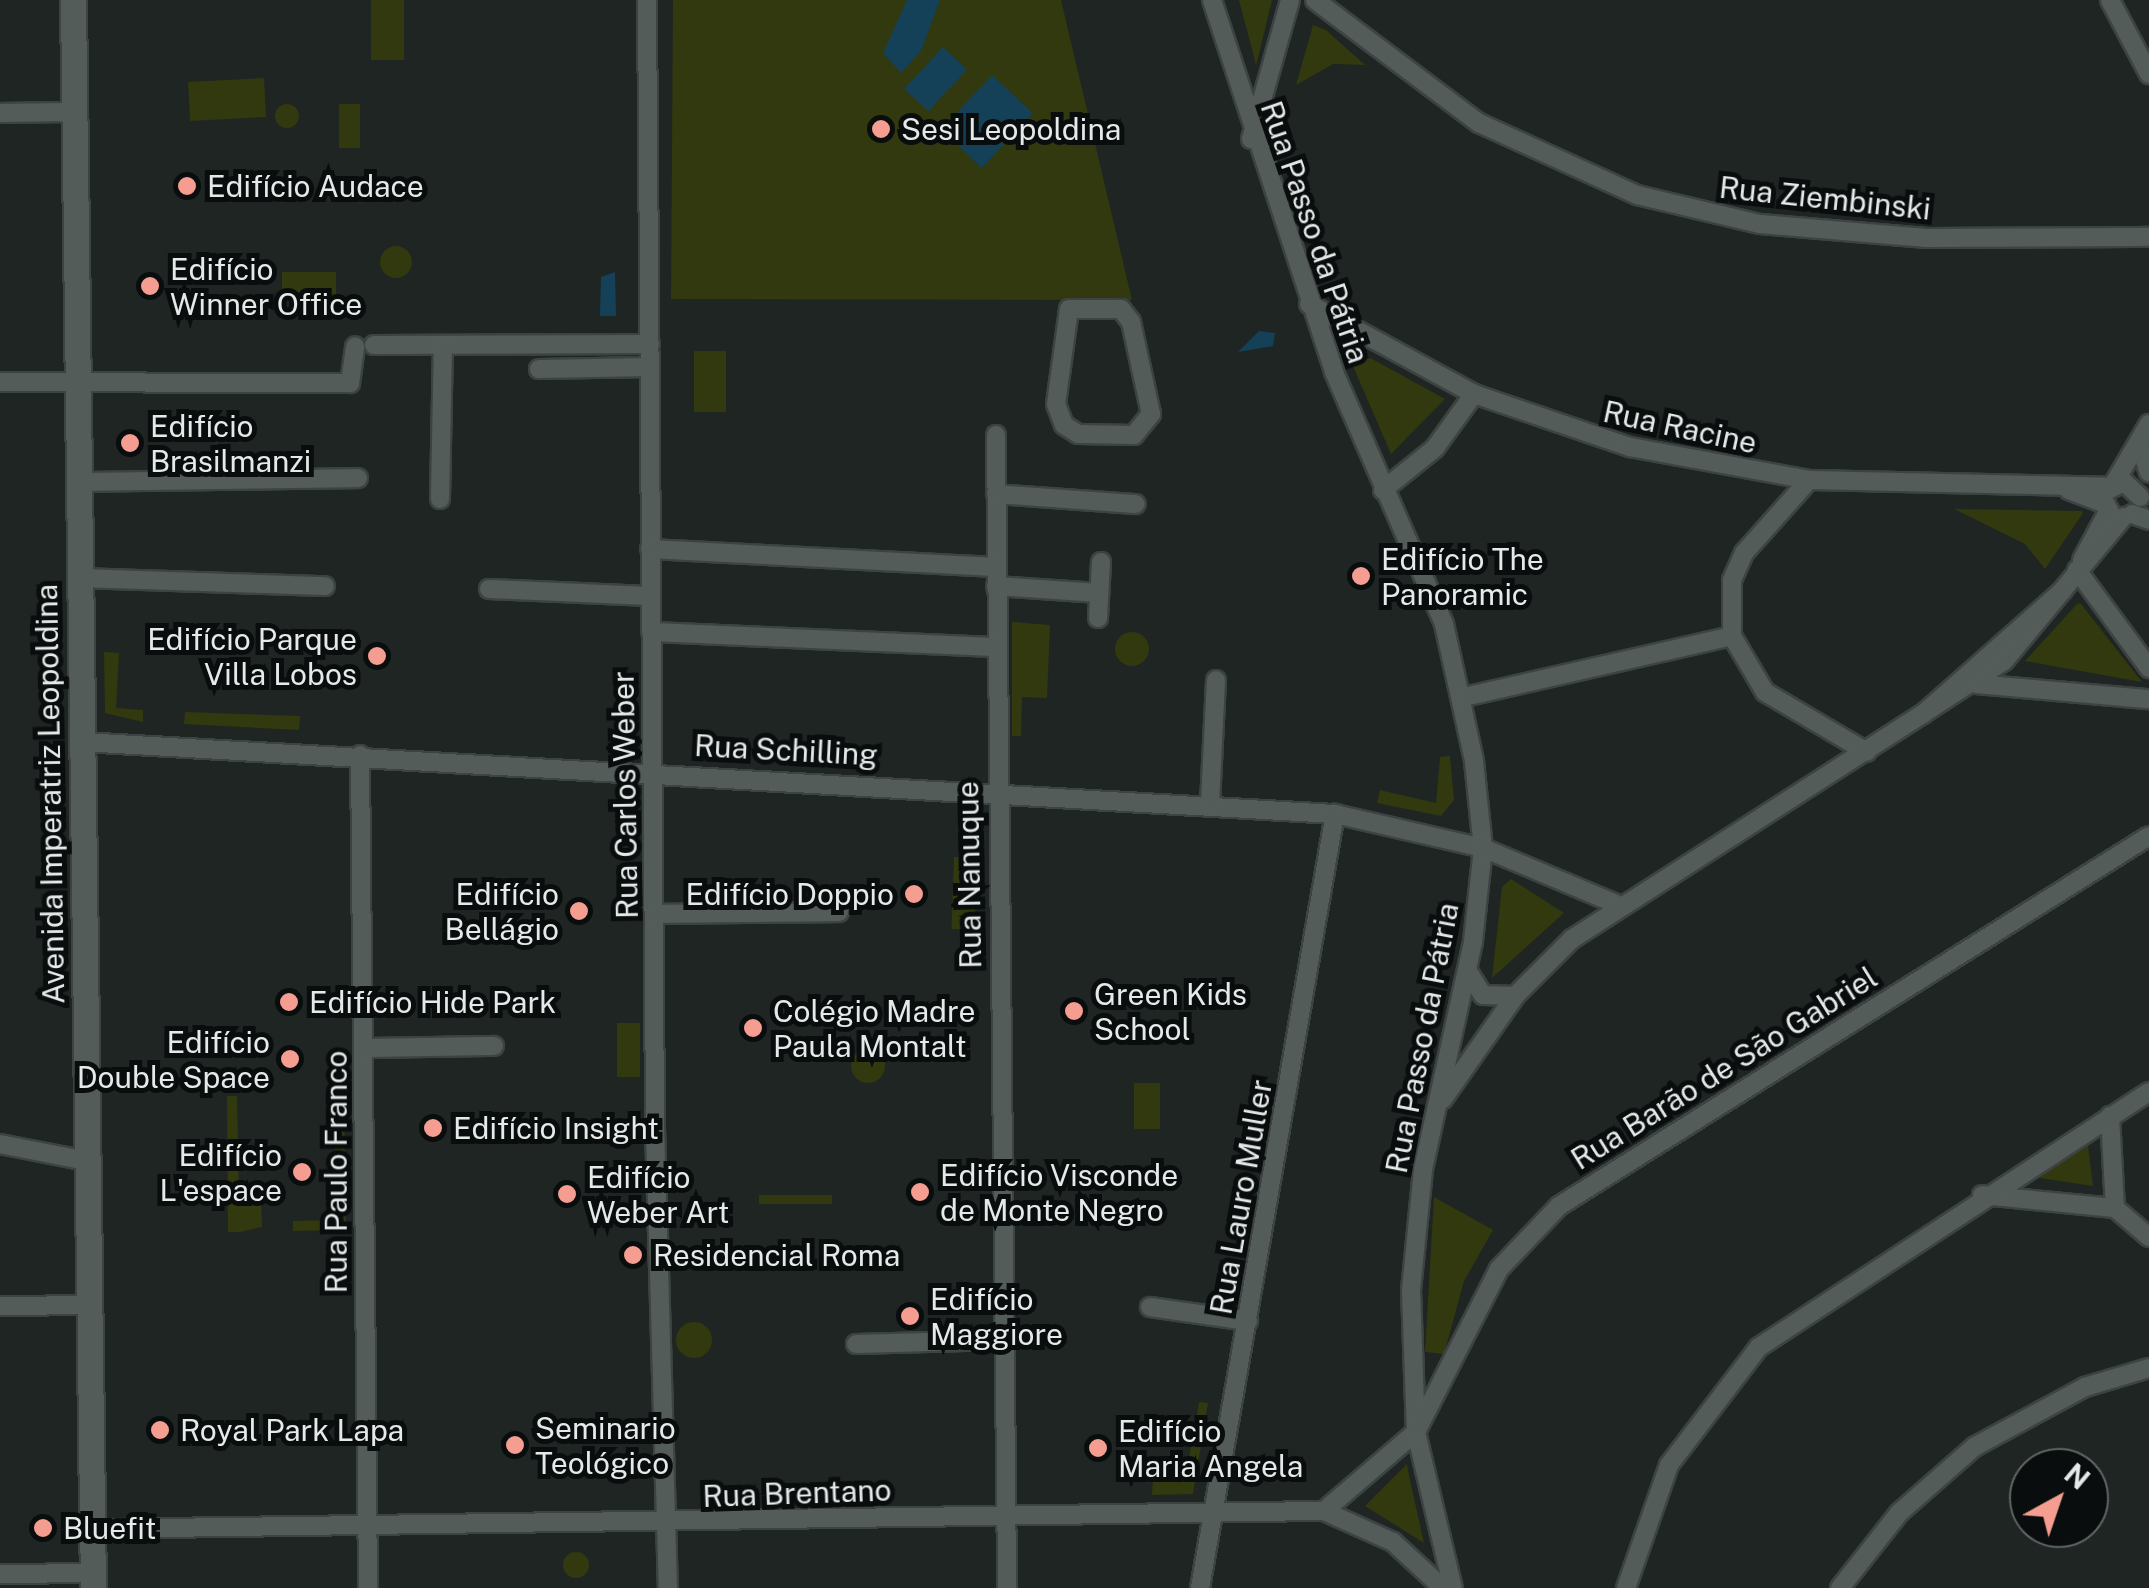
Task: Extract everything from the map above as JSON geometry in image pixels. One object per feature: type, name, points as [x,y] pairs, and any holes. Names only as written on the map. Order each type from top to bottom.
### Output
[{"type":"main road","name":"Avenida Imperatriz Leopoldina","points":[[73,0],[93,1581]]},
{"type":"street","name":"Rua Carlos Weber","points":[[647,0],[649,596],[668,1588]]},
{"type":"street","name":"Rua Passo da Pátria","points":[[1212,0],[1251,140],[1309,304],[1384,490],[1444,624],[1464,697],[1483,848],[1469,973],[1437,1108],[1413,1249],[1416,1432],[1453,1588]]},
{"type":"street","points":[[1251,140],[1290,0]]},
{"type":"street","name":"Rua Ziembinski","points":[[1315,0],[1479,124],[1637,195],[1760,224],[1926,238],[2149,238]]},
{"type":"street","points":[[2110,0],[2149,74]]},
{"type":"street","points":[[0,113],[75,112]]},
{"type":"street","name":"Rua Racine","points":[[1309,304],[1474,394],[1630,447],[1810,480],[2069,490],[2129,503]]},
{"type":"street","points":[[1070,309],[1126,312],[1151,414],[1145,429],[1072,433],[1057,385],[1070,309]]},
{"type":"street","points":[[374,345],[650,344]]},
{"type":"street","points":[[440,499],[443,345]]},
{"type":"street","points":[[0,382],[350,383],[355,346]]},
{"type":"street","points":[[539,369],[650,367]]},
{"type":"street","points":[[1384,490],[1434,448],[1474,394]]},
{"type":"street","points":[[1437,1108],[1516,996],[1572,939],[1616,904],[1867,752],[1976,684],[2004,662],[2129,503],[2139,442],[2149,424]]},
{"type":"street","name":"Rua Nanuque","points":[[996,435],[996,790],[1007,1588]]},
{"type":"street","points":[[2139,442],[2149,472]]},
{"type":"street","points":[[79,482],[358,478]]},
{"type":"street","points":[[1810,480],[1744,553],[1732,580],[1732,636],[1764,692],[1867,752]]},
{"type":"street","points":[[996,494],[1136,504]]},
{"type":"street","points":[[650,549],[996,577],[1099,592]]},
{"type":"street","points":[[1098,618],[1100,562]]},
{"type":"street","points":[[2072,577],[2102,607],[2149,668]]},
{"type":"street","points":[[1923,714],[2072,577]]},
{"type":"street","points":[[80,578],[325,586]]},
{"type":"street","points":[[489,589],[649,596]]},
{"type":"street","points":[[650,632],[996,647]]},
{"type":"street","points":[[1464,697],[1732,636]]},
{"type":"street","points":[[2004,662],[2018,685]]},
{"type":"street","points":[[1210,803],[1216,680]]},
{"type":"street","points":[[1976,684],[2149,699]]},
{"type":"street","name":"Rua Schilling","points":[[82,742],[652,770],[1335,814],[1483,848],[1571,892],[1616,904]]},
{"type":"street","name":"Rua Paulo Franco","points":[[360,755],[368,1588]]},
{"type":"street","name":"Rua Lauro Muller","points":[[1200,1588],[1335,814]]},
{"type":"street","name":"Rua Barão de São Gabriel","points":[[1416,1432],[1498,1269],[1559,1206],[2149,836]]},
{"type":"street","points":[[1571,892],[1572,939]]},
{"type":"street","points":[[655,914],[839,912]]},
{"type":"street","points":[[1469,973],[1483,994],[1516,996]]},
{"type":"street","points":[[363,1048],[494,1046]]},
{"type":"street","points":[[1626,1588],[1669,1465],[1722,1385],[1794,1316],[2149,1092]]},
{"type":"street","points":[[2110,1116],[2115,1208]]},
{"type":"street","points":[[0,1144],[87,1161]]},
{"type":"street","points":[[1982,1194],[2115,1208],[2149,1237]]},
{"type":"street","points":[[0,1306],[89,1305]]},
{"type":"street","points":[[1150,1306],[1248,1321]]},
{"type":"street","points":[[856,1344],[1002,1340]]},
{"type":"street","points":[[1840,1588],[1899,1513],[1974,1447],[2085,1387],[2149,1368]]},
{"type":"street","points":[[1324,1510],[1416,1432]]},
{"type":"street","name":"Rua Brentano","points":[[92,1529],[668,1524],[1324,1510],[1393,1542],[1443,1588]]},
{"type":"street","points":[[0,1574],[93,1581]]},
{"type":"green space","points":[[371,0],[404,0],[404,60],[371,60]]},
{"type":"green space","name":"Sesi Leopoldina","points":[[673,0],[1061,0],[1132,300],[671,299]]},
{"type":"green space","points":[[1239,0],[1272,0],[1256,66],[1253,53]]},
{"type":"green space","points":[[1313,25],[1326,30],[1365,65],[1333,64],[1296,85]]},
{"type":"green space","points":[[264,78],[266,117],[190,121],[188,82]]},
{"type":"green space","points":[[287,104],[299,116],[287,128],[275,116]]},
{"type":"green space","points":[[339,104],[360,104],[360,148],[339,148]]},
{"type":"green space","points":[[396,246],[407,251],[412,262],[407,273],[396,278],[385,273],[380,262],[385,251]]},
{"type":"green space","points":[[282,272],[336,272],[336,298],[282,298]]},
{"type":"green space","points":[[1343,343],[1445,399],[1391,454]]},
{"type":"green space","points":[[694,351],[726,351],[726,412],[694,412]]},
{"type":"green space","points":[[1954,509],[2083,513],[2045,569],[2025,544]]},
{"type":"green space","points":[[2081,604],[2142,682],[2025,661]]},
{"type":"green space","points":[[1012,622],[1050,625],[1047,698],[1022,697],[1021,736],[1012,736]]},
{"type":"green space","points":[[1132,632],[1144,637],[1149,649],[1144,661],[1132,666],[1120,661],[1115,649],[1120,637]]},
{"type":"green space","points":[[104,652],[119,653],[116,708],[143,710],[143,722],[105,713]]},
{"type":"green space","points":[[185,712],[300,716],[299,730],[184,724]]},
{"type":"green space","points":[[1450,756],[1454,800],[1441,816],[1377,803],[1380,790],[1436,803],[1440,757]]},
{"type":"green space","points":[[954,857],[977,858],[974,930],[951,929]]},
{"type":"green space","points":[[1511,879],[1564,913],[1492,978],[1502,887]]},
{"type":"green space","points":[[617,1023],[640,1023],[640,1077],[617,1077]]},
{"type":"green space","points":[[868,1049],[880,1054],[885,1066],[880,1078],[868,1083],[856,1078],[851,1066],[856,1054]]},
{"type":"green space","points":[[1134,1083],[1160,1083],[1160,1129],[1134,1129]]},
{"type":"green space","points":[[335,1095],[344,1095],[346,1230],[293,1231],[293,1221],[335,1220]]},
{"type":"green space","points":[[227,1096],[237,1096],[239,1192],[261,1193],[262,1227],[240,1232],[228,1232]]},
{"type":"green space","points":[[2088,1146],[2093,1186],[2040,1178],[2045,1172]]},
{"type":"green space","points":[[759,1195],[832,1195],[832,1204],[759,1204]]},
{"type":"green space","points":[[1434,1197],[1493,1230],[1464,1281],[1444,1354],[1425,1352]]},
{"type":"green space","points":[[694,1322],[707,1327],[712,1340],[707,1353],[694,1358],[681,1353],[676,1340],[681,1327]]},
{"type":"green space","points":[[1199,1402],[1208,1403],[1193,1494],[1152,1495],[1153,1476],[1185,1481]]},
{"type":"green space","points":[[1407,1464],[1409,1476],[1424,1543],[1365,1506]]},
{"type":"green space","points":[[576,1552],[585,1556],[589,1565],[585,1574],[576,1578],[567,1574],[563,1565],[567,1556]]},
{"type":"water","points":[[907,0],[940,0],[921,51],[901,73],[883,53]]},
{"type":"water","points":[[943,47],[967,70],[928,111],[904,89]]},
{"type":"water","points":[[992,75],[1033,113],[982,168],[941,130]]},
{"type":"water","points":[[615,272],[616,316],[600,316],[601,277]]},
{"type":"water","points":[[1259,331],[1275,333],[1273,346],[1238,352]]},
{"type":"place","name":"Sesi Leopoldina","points":[[881,129]]},
{"type":"place","name":"Edifício Audace","points":[[187,186]]},
{"type":"place","name":"Edifício Winner Office","points":[[150,286]]},
{"type":"place","name":"Edifício Brasilmanzi","points":[[130,443]]},
{"type":"place","name":"Edifício The Panoramic","points":[[1361,576]]},
{"type":"place","name":"Edifício Parque Villa Lobos","points":[[377,656]]},
{"type":"place","name":"Edifício Doppio","points":[[914,894]]},
{"type":"place","name":"Edifício Bellágio","points":[[579,911]]},
{"type":"place","name":"Edifício Hide Park","points":[[289,1002]]},
{"type":"place","name":"Green Kids School","points":[[1074,1011]]},
{"type":"place","name":"Colégio Madre Paula Montalt","points":[[753,1028]]},
{"type":"place","name":"Edifício Double Space","points":[[290,1059]]},
{"type":"place","name":"Edifício Insight","points":[[433,1128]]},
{"type":"place","name":"Edifício L'espace","points":[[302,1172]]},
{"type":"place","name":"Edifício Visconde de Monte Negro","points":[[920,1192]]},
{"type":"place","name":"Edifício Weber Art","points":[[567,1194]]},
{"type":"place","name":"Residencial Roma","points":[[633,1255]]},
{"type":"place","name":"Edifício Maggiore","points":[[910,1316]]},
{"type":"place","name":"Royal Park Lapa","points":[[160,1430]]},
{"type":"place","name":"Seminario Teológico","points":[[515,1445]]},
{"type":"place","name":"Edifício Maria Angela","points":[[1098,1448]]},
{"type":"place","name":"Bluefit","points":[[43,1528]]}]
